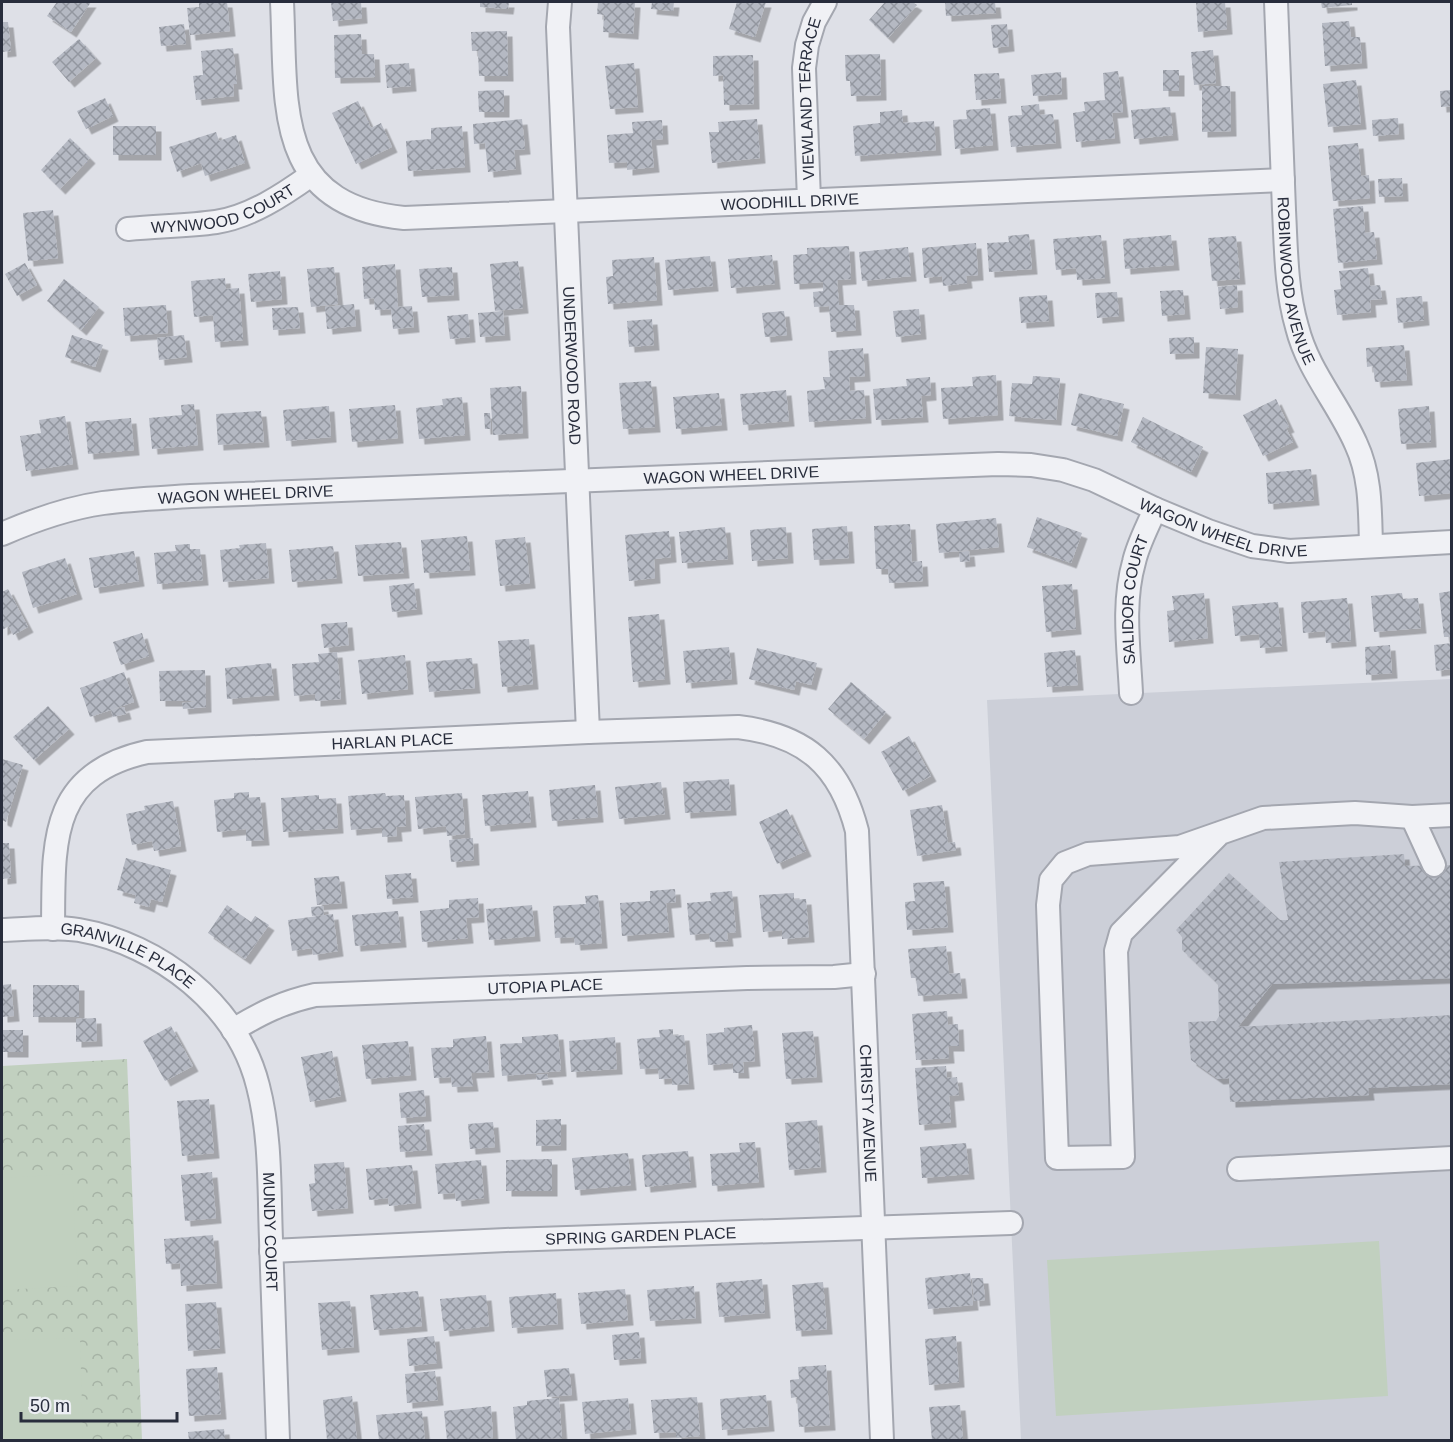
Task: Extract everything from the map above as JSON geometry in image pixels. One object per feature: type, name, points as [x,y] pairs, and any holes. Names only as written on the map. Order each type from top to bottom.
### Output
[{"type":"street","points":[[282,2],[288,112],[296,145],[311,175]]},
{"type":"street","name":"UNDERWOOD ROAD","points":[[560,2],[558,27],[588,732]]},
{"type":"street","name":"VIEWLAND TERRACE","points":[[809,200],[804,68],[807,45],[814,22],[825,2]]},
{"type":"street","name":"ROBINWOOD AVENUE","points":[[1276,2],[1288,281],[1297,329],[1312,369],[1344,421],[1360,453],[1369,495],[1371,546]]},
{"type":"street","name":"WOODHILL DRIVE","points":[[311,175],[322,188],[345,202],[368,211],[404,218],[1283,180]]},
{"type":"street","name":"WYNWOOD COURT","points":[[128,229],[218,222],[259,208],[286,193],[311,175]]},
{"type":"street","name":"WAGON WHEEL DRIVE","points":[[2,534],[65,511],[104,503],[191,496],[998,464],[1030,465],[1063,470],[1094,480],[1155,509],[1252,546],[1289,551],[1452,542]]},
{"type":"street","name":"SALIDOR COURT","points":[[1131,693],[1129,586],[1134,561],[1155,509]]},
{"type":"street","name":"HARLAN PLACE","points":[[53,929],[56,840],[62,818],[76,791],[107,765],[127,756],[147,752],[738,727],[762,730],[786,737],[806,749],[829,771],[842,788]]},
{"type":"street","name":"CHRISTY AVENUE","points":[[842,788],[857,831],[882,1440]]},
{"type":"street","points":[[1220,833],[1121,933],[1118,942],[1116,951],[1123,1157],[1057,1158],[1048,905],[1051,880],[1065,863],[1088,854],[1180,847],[1220,833],[1263,818],[1355,813],[1412,817],[1452,815]]},
{"type":"street","points":[[1412,817],[1434,865]]},
{"type":"street","name":"GRANVILLE PLACE","points":[[2,930],[76,930],[103,935],[134,947],[158,959],[189,981],[213,1003],[233,1030]]},
{"type":"street","name":"UTOPIA PLACE","points":[[233,1030],[266,1010],[290,1001],[315,996],[864,974]]},
{"type":"street","name":"MUNDY COURT","points":[[233,1030],[248,1056],[258,1084],[264,1112],[269,1172],[278,1440]]},
{"type":"street","points":[[1239,1169],[1452,1158]]},
{"type":"street","name":"SPRING GARDEN PLACE","points":[[272,1251],[494,1240],[1011,1223]]},
{"type":"shaded area","points":[[1451,679],[1451,1440],[1021,1440],[987,700]]},
{"type":"green space","points":[[127,1059],[142,1440],[2,1440],[2,1066]]},
{"type":"green space","points":[[72,1174],[78,1286],[2,1290],[2,1178]]},
{"type":"green space","points":[[1379,1241],[1388,1396],[1056,1416],[1047,1260]]},
{"type":"green space","points":[[80,1338],[83,1440],[2,1440],[2,1340]]},
{"type":"building","points":[[57,2],[91,2],[71,32],[47,16]]},
{"type":"building","points":[[199,2],[227,2],[230,31],[190,35],[187,8],[199,7]]},
{"type":"building","points":[[331,2],[361,2],[362,18],[333,21]]},
{"type":"building","points":[[480,2],[509,2],[508,9],[480,7]]},
{"type":"building","points":[[598,2],[635,2],[633,34],[603,32],[604,15],[597,14]]},
{"type":"building","points":[[652,2],[674,2],[673,11],[651,9]]},
{"type":"building","points":[[737,2],[766,2],[755,37],[729,29]]},
{"type":"building","points":[[885,2],[912,2],[917,5],[888,38],[869,20]]},
{"type":"building","points":[[945,2],[995,2],[996,13],[946,16]]},
{"type":"building","points":[[1196,2],[1225,2],[1227,29],[1198,32]]},
{"type":"building","points":[[1321,2],[1352,2],[1352,5],[1322,8]]},
{"type":"building","points":[[1349,21],[1351,37],[1360,37],[1362,63],[1325,66],[1322,23]]},
{"type":"building","points":[[2,22],[8,22],[11,51],[2,52]]},
{"type":"building","points":[[184,24],[186,44],[161,46],[159,27]]},
{"type":"building","points":[[1007,24],[1009,46],[993,48],[991,25]]},
{"type":"building","points":[[507,31],[508,76],[479,76],[478,51],[472,51],[471,32]]},
{"type":"building","points":[[361,34],[362,54],[374,54],[375,77],[335,78],[334,35]]},
{"type":"building","points":[[79,39],[96,58],[69,82],[52,62]]},
{"type":"building","points":[[233,48],[237,84],[233,84],[234,96],[196,100],[193,76],[203,75],[201,51]]},
{"type":"building","points":[[1213,50],[1216,83],[1194,85],[1191,52]]},
{"type":"building","points":[[880,54],[881,95],[851,96],[850,81],[846,81],[845,55]]},
{"type":"building","points":[[753,55],[754,104],[724,105],[723,75],[713,76],[713,56]]},
{"type":"building","points":[[409,63],[411,86],[387,88],[385,65]]},
{"type":"building","points":[[634,63],[638,107],[610,109],[605,66]]},
{"type":"building","points":[[1163,70],[1179,70],[1179,91],[1163,91]]},
{"type":"building","points":[[1118,71],[1123,112],[1112,113],[1115,138],[1076,142],[1073,113],[1085,111],[1084,102],[1105,100],[1103,73]]},
{"type":"building","points":[[1061,72],[1062,94],[1033,96],[1031,75]]},
{"type":"building","points":[[999,73],[1001,98],[976,100],[974,74]]},
{"type":"building","points":[[1356,80],[1361,124],[1328,127],[1323,84]]},
{"type":"building","points":[[1202,86],[1230,86],[1231,131],[1202,132]]},
{"type":"building","points":[[504,90],[504,112],[479,112],[478,91]]},
{"type":"building","points":[[1452,90],[1452,106],[1441,107],[1440,91]]},
{"type":"building","points":[[105,98],[113,116],[86,129],[77,111]]},
{"type":"building","points":[[358,101],[371,128],[381,123],[392,147],[356,164],[332,113]]},
{"type":"building","points":[[1039,104],[1040,115],[1053,114],[1056,143],[1011,147],[1008,116],[1022,115],[1021,106]]},
{"type":"building","points":[[1170,107],[1173,135],[1134,139],[1131,110]]},
{"type":"building","points":[[990,108],[993,145],[955,149],[953,120],[967,119],[966,110]]},
{"type":"building","points":[[902,110],[903,123],[934,121],[936,150],[855,156],[853,126],[880,123],[880,112]]},
{"type":"building","points":[[1398,118],[1399,134],[1373,136],[1372,120]]},
{"type":"building","points":[[522,119],[525,149],[514,150],[516,169],[488,172],[485,143],[474,144],[473,124]]},
{"type":"building","points":[[757,119],[760,158],[712,163],[709,132],[719,132],[718,122]]},
{"type":"building","points":[[662,120],[663,139],[651,140],[654,167],[627,170],[627,162],[609,163],[607,135],[633,133],[632,122]]},
{"type":"building","points":[[113,126],[156,126],[156,155],[113,155]]},
{"type":"building","points":[[462,126],[465,167],[408,171],[406,141],[431,139],[431,128]]},
{"type":"building","points":[[216,132],[219,141],[236,135],[245,163],[205,176],[201,163],[177,172],[169,147]]},
{"type":"building","points":[[70,138],[90,158],[60,189],[41,170]]},
{"type":"building","points":[[1358,143],[1361,176],[1369,175],[1370,198],[1333,201],[1328,146]]},
{"type":"building","points":[[1402,178],[1403,196],[1379,197],[1378,179]]},
{"type":"building","points":[[1363,206],[1365,233],[1374,232],[1377,259],[1338,263],[1333,209]]},
{"type":"building","points":[[53,210],[58,258],[28,261],[23,213]]},
{"type":"building","points":[[1029,234],[1032,269],[989,272],[987,243],[1009,242],[1008,236]]},
{"type":"building","points":[[1101,235],[1105,278],[1077,280],[1076,268],[1056,270],[1053,239]]},
{"type":"building","points":[[1171,235],[1174,265],[1125,269],[1123,239]]},
{"type":"building","points":[[1236,236],[1240,279],[1212,281],[1208,238]]},
{"type":"building","points":[[976,243],[978,275],[966,276],[967,283],[943,286],[942,276],[924,278],[922,248]]},
{"type":"building","points":[[849,246],[851,279],[837,280],[839,305],[854,305],[856,330],[831,332],[829,306],[814,307],[813,292],[823,291],[823,282],[794,284],[793,255],[807,254],[807,248]]},
{"type":"building","points":[[908,247],[911,276],[862,281],[859,252]]},
{"type":"building","points":[[772,255],[775,284],[731,288],[728,259]]},
{"type":"building","points":[[710,256],[713,286],[668,290],[665,260]]},
{"type":"building","points":[[654,257],[657,300],[608,304],[606,277],[613,276],[612,260]]},
{"type":"building","points":[[518,261],[523,308],[495,311],[490,264]]},
{"type":"building","points":[[25,263],[37,285],[17,296],[5,274]]},
{"type":"building","points":[[395,264],[398,307],[412,306],[414,327],[393,329],[391,309],[375,310],[374,298],[364,299],[362,267]]},
{"type":"building","points":[[334,267],[338,304],[311,307],[307,269]]},
{"type":"building","points":[[452,267],[454,295],[422,297],[419,269]]},
{"type":"building","points":[[1368,268],[1370,286],[1380,285],[1382,299],[1370,300],[1371,312],[1337,315],[1334,290],[1341,289],[1339,271]]},
{"type":"building","points":[[280,271],[282,299],[251,302],[248,274]]},
{"type":"building","points":[[225,278],[226,289],[239,288],[243,340],[215,342],[213,315],[194,317],[191,281]]},
{"type":"building","points":[[64,279],[99,307],[81,330],[47,301]]},
{"type":"building","points":[[1237,285],[1238,307],[1220,309],[1218,287]]},
{"type":"building","points":[[1183,290],[1185,314],[1162,316],[1160,291]]},
{"type":"building","points":[[1117,292],[1119,316],[1097,318],[1095,293]]},
{"type":"building","points":[[1047,295],[1049,321],[1021,323],[1019,297]]},
{"type":"building","points":[[1422,296],[1424,320],[1398,323],[1396,298]]},
{"type":"building","points":[[354,304],[356,326],[327,329],[325,307]]},
{"type":"building","points":[[166,305],[168,333],[125,336],[123,308]]},
{"type":"building","points":[[298,307],[300,328],[273,330],[272,308]]},
{"type":"building","points":[[919,309],[921,334],[896,337],[893,311]]},
{"type":"building","points":[[503,311],[505,335],[480,337],[478,313]]},
{"type":"building","points":[[784,311],[787,335],[765,337],[762,313]]},
{"type":"building","points":[[468,314],[470,337],[450,339],[447,316]]},
{"type":"building","points":[[652,319],[654,345],[629,347],[627,321]]},
{"type":"building","points":[[72,335],[103,345],[95,367],[65,357]]},
{"type":"building","points":[[184,335],[187,357],[159,360],[157,338]]},
{"type":"building","points":[[1194,337],[1194,353],[1170,354],[1169,338]]},
{"type":"building","points":[[1404,345],[1407,380],[1375,382],[1373,366],[1367,367],[1366,348]]},
{"type":"building","points":[[1206,347],[1238,349],[1235,395],[1203,393]]},
{"type":"building","points":[[863,348],[865,376],[849,377],[850,391],[864,390],[866,418],[809,422],[807,391],[825,389],[823,377],[830,377],[828,351]]},
{"type":"building","points":[[996,375],[998,415],[943,419],[941,388],[973,386],[972,377]]},
{"type":"building","points":[[1033,376],[1060,378],[1056,420],[1009,416],[1012,383],[1032,384]]},
{"type":"building","points":[[930,377],[931,395],[921,396],[923,417],[876,420],[873,389],[907,386],[906,379]]},
{"type":"building","points":[[651,381],[655,427],[623,429],[619,383]]},
{"type":"building","points":[[521,386],[523,433],[493,435],[490,388]]},
{"type":"building","points":[[786,390],[789,421],[743,425],[740,394]]},
{"type":"building","points":[[719,393],[722,425],[676,429],[673,397]]},
{"type":"building","points":[[1079,393],[1124,404],[1117,436],[1071,425]]},
{"type":"building","points":[[462,397],[465,435],[419,439],[416,408],[443,405],[442,399]]},
{"type":"building","points":[[1276,399],[1293,442],[1263,456],[1243,415]]},
{"type":"building","points":[[194,404],[198,445],[152,449],[149,418],[182,415],[181,405]]},
{"type":"building","points":[[395,405],[398,438],[352,442],[349,409]]},
{"type":"building","points":[[329,406],[331,437],[286,441],[283,410]]},
{"type":"building","points":[[1429,406],[1431,442],[1401,444],[1398,409]]},
{"type":"building","points":[[261,411],[264,442],[218,445],[216,414]]},
{"type":"building","points":[[484,413],[490,413],[491,429],[485,429]]},
{"type":"building","points":[[65,416],[73,464],[26,471],[20,436],[41,433],[39,420]]},
{"type":"building","points":[[1143,417],[1203,447],[1191,472],[1131,442]]},
{"type":"building","points":[[131,418],[134,450],[88,454],[85,422]]},
{"type":"building","points":[[1452,459],[1452,493],[1419,496],[1416,463]]},
{"type":"building","points":[[1311,469],[1314,500],[1268,504],[1266,473]]},
{"type":"building","points":[[1037,517],[1082,533],[1071,563],[1027,547]]},
{"type":"building","points":[[996,518],[999,547],[939,553],[936,524]]},
{"type":"building","points":[[910,524],[912,562],[922,561],[923,581],[889,583],[888,569],[876,569],[874,526]]},
{"type":"building","points":[[847,526],[849,558],[814,560],[812,529]]},
{"type":"building","points":[[725,527],[728,559],[682,563],[679,532]]},
{"type":"building","points":[[786,527],[788,558],[752,561],[750,530]]},
{"type":"building","points":[[669,531],[671,557],[654,559],[655,578],[629,581],[625,535]]},
{"type":"building","points":[[467,536],[470,570],[424,573],[421,540]]},
{"type":"building","points":[[525,537],[530,583],[500,586],[495,540]]},
{"type":"building","points":[[401,542],[404,573],[358,576],[355,545]]},
{"type":"building","points":[[266,543],[269,578],[223,582],[220,550],[240,548],[239,545]]},
{"type":"building","points":[[190,544],[190,549],[200,549],[203,580],[157,584],[154,553],[176,551],[175,545]]},
{"type":"building","points":[[333,546],[337,578],[292,582],[289,550]]},
{"type":"building","points":[[134,551],[139,581],[94,588],[89,558]]},
{"type":"building","points":[[969,551],[970,561],[960,562],[959,552]]},
{"type":"building","points":[[65,558],[77,594],[33,608],[22,572]]},
{"type":"building","points":[[414,583],[417,609],[392,612],[389,586]]},
{"type":"building","points":[[1072,584],[1076,629],[1046,632],[1042,586]]},
{"type":"building","points":[[8,589],[28,627],[13,635],[9,626],[2,630],[2,592]]},
{"type":"building","points":[[1452,591],[1452,637],[1444,637],[1439,593]]},
{"type":"building","points":[[1204,593],[1208,638],[1169,642],[1167,611],[1174,610],[1172,596]]},
{"type":"building","points":[[1402,593],[1403,599],[1418,598],[1421,628],[1374,632],[1371,596]]},
{"type":"building","points":[[1347,598],[1351,641],[1326,643],[1325,631],[1303,633],[1301,602]]},
{"type":"building","points":[[1278,602],[1282,646],[1260,648],[1259,634],[1235,636],[1232,606]]},
{"type":"building","points":[[659,614],[665,679],[633,682],[628,617]]},
{"type":"building","points":[[347,622],[349,645],[324,648],[321,624]]},
{"type":"building","points":[[142,633],[149,656],[121,665],[113,642]]},
{"type":"building","points":[[529,639],[533,684],[502,687],[498,641]]},
{"type":"building","points":[[1452,643],[1452,669],[1436,671],[1434,645]]},
{"type":"building","points":[[1390,645],[1392,673],[1366,675],[1365,647]]},
{"type":"building","points":[[729,647],[732,679],[686,683],[683,651]]},
{"type":"building","points":[[757,648],[817,663],[811,685],[796,681],[794,690],[749,679]]},
{"type":"building","points":[[1075,650],[1078,685],[1047,687],[1044,653]]},
{"type":"building","points":[[337,652],[341,699],[315,701],[315,694],[294,696],[292,664],[319,662],[318,654]]},
{"type":"building","points":[[405,655],[408,689],[362,694],[358,660]]},
{"type":"building","points":[[472,658],[475,688],[429,692],[426,662]]},
{"type":"building","points":[[271,663],[274,695],[227,699],[225,668]]},
{"type":"building","points":[[205,670],[206,707],[183,709],[182,703],[199,701],[160,701],[159,671]]},
{"type":"building","points":[[124,672],[134,702],[90,717],[80,688]]},
{"type":"building","points":[[851,682],[886,712],[864,739],[828,709]]},
{"type":"building","points":[[48,706],[69,729],[34,760],[13,737]]},
{"type":"building","points":[[124,707],[126,714],[113,717],[111,710]]},
{"type":"building","points":[[909,736],[931,776],[903,791],[881,752]]},
{"type":"building","points":[[2,759],[23,765],[6,822],[2,820]]},
{"type":"building","points":[[729,779],[731,810],[685,813],[683,782]]},
{"type":"building","points":[[661,782],[665,814],[619,819],[615,787]]},
{"type":"building","points":[[595,785],[598,817],[552,821],[549,790]]},
{"type":"building","points":[[528,791],[531,822],[485,826],[482,795]]},
{"type":"building","points":[[249,792],[249,798],[260,797],[264,840],[246,841],[246,829],[217,832],[214,800],[234,798],[234,793]]},
{"type":"building","points":[[385,793],[386,796],[404,795],[406,826],[396,827],[397,836],[382,837],[382,827],[351,830],[348,796]]},
{"type":"building","points":[[462,793],[465,834],[447,836],[446,826],[418,829],[415,797]]},
{"type":"building","points":[[319,795],[319,799],[336,798],[338,828],[283,832],[281,798]]},
{"type":"building","points":[[173,801],[181,846],[154,851],[152,841],[132,845],[126,814],[145,810],[144,806]]},
{"type":"building","points":[[942,805],[948,843],[955,842],[956,850],[917,856],[910,810]]},
{"type":"building","points":[[787,809],[806,851],[777,864],[759,822]]},
{"type":"building","points":[[473,838],[474,860],[451,862],[449,840]]},
{"type":"building","points":[[2,843],[9,843],[11,878],[2,879]]},
{"type":"building","points":[[1404,854],[1405,866],[1452,865],[1452,978],[1272,984],[1238,1027],[1452,1015],[1452,1084],[1368,1088],[1369,1095],[1230,1102],[1229,1078],[1218,1079],[1191,1060],[1188,1022],[1216,1021],[1219,1016],[1218,984],[1182,950],[1182,937],[1176,930],[1229,873],[1280,920],[1288,920],[1279,862]]},
{"type":"building","points":[[126,858],[171,870],[162,902],[151,899],[149,907],[134,903],[136,895],[117,890]]},
{"type":"building","points":[[411,873],[413,897],[387,899],[385,875]]},
{"type":"building","points":[[339,876],[342,903],[317,905],[314,878]]},
{"type":"building","points":[[944,881],[948,927],[907,930],[905,902],[915,901],[913,883]]},
{"type":"building","points":[[675,889],[676,902],[666,903],[669,932],[622,936],[620,903],[650,901],[650,891]]},
{"type":"building","points":[[732,891],[736,932],[727,933],[728,941],[710,942],[709,933],[690,935],[687,903],[711,901],[710,893]]},
{"type":"building","points":[[794,893],[794,900],[806,899],[809,937],[782,939],[782,930],[763,932],[759,895]]},
{"type":"building","points":[[598,895],[602,943],[575,945],[574,937],[555,938],[553,906],[586,904],[585,896]]},
{"type":"building","points":[[478,898],[479,917],[466,918],[468,938],[422,942],[420,911],[449,908],[449,900]]},
{"type":"building","points":[[227,905],[251,922],[255,916],[269,925],[245,959],[208,933]]},
{"type":"building","points":[[532,905],[535,936],[489,940],[486,909]]},
{"type":"building","points":[[323,906],[324,915],[312,916],[311,907]]},
{"type":"building","points":[[398,911],[401,942],[355,946],[352,915]]},
{"type":"building","points":[[333,914],[338,951],[313,955],[312,948],[292,951],[288,920]]},
{"type":"building","points":[[946,946],[949,974],[960,973],[962,993],[918,996],[916,978],[911,978],[908,949]]},
{"type":"building","points":[[11,984],[14,1016],[2,1017],[2,985]]},
{"type":"building","points":[[33,985],[79,985],[79,1017],[33,1017]]},
{"type":"building","points":[[947,1011],[948,1025],[958,1024],[959,1046],[948,1046],[949,1058],[916,1060],[912,1014]]},
{"type":"building","points":[[96,1018],[97,1041],[76,1042],[76,1019]]},
{"type":"building","points":[[752,1025],[755,1061],[743,1062],[744,1073],[733,1073],[733,1063],[708,1065],[706,1034],[724,1032],[724,1028]]},
{"type":"building","points":[[171,1026],[193,1066],[165,1081],[143,1041]]},
{"type":"building","points":[[673,1029],[673,1036],[684,1035],[689,1084],[672,1085],[672,1078],[659,1079],[658,1068],[640,1069],[637,1039],[660,1037],[659,1030]]},
{"type":"building","points":[[2,1030],[23,1030],[23,1052],[2,1052]]},
{"type":"building","points":[[813,1031],[817,1077],[786,1079],[782,1033]]},
{"type":"building","points":[[558,1034],[561,1071],[502,1076],[500,1044],[522,1043],[522,1037]]},
{"type":"building","points":[[486,1036],[489,1072],[471,1073],[473,1086],[452,1087],[451,1077],[434,1078],[431,1048],[453,1047],[453,1039]]},
{"type":"building","points":[[615,1037],[617,1069],[571,1072],[569,1041]]},
{"type":"building","points":[[408,1041],[411,1075],[366,1079],[362,1045]]},
{"type":"building","points":[[332,1051],[341,1096],[310,1102],[301,1057]]},
{"type":"building","points":[[946,1066],[947,1078],[957,1077],[959,1095],[949,1096],[951,1122],[919,1125],[915,1068]]},
{"type":"building","points":[[547,1074],[548,1079],[537,1080],[536,1075]]},
{"type":"building","points":[[424,1090],[426,1116],[401,1118],[399,1093]]},
{"type":"building","points":[[209,1099],[214,1153],[182,1156],[177,1101]]},
{"type":"building","points":[[561,1119],[561,1145],[536,1146],[536,1120]]},
{"type":"building","points":[[817,1120],[821,1167],[789,1170],[785,1123]]},
{"type":"building","points":[[493,1122],[495,1147],[470,1149],[468,1124]]},
{"type":"building","points":[[424,1124],[427,1150],[400,1152],[398,1126]]},
{"type":"building","points":[[755,1142],[759,1182],[712,1186],[710,1154],[740,1152],[739,1143]]},
{"type":"building","points":[[966,1143],[969,1174],[922,1178],[920,1147]]},
{"type":"building","points":[[688,1151],[691,1182],[645,1187],[642,1155]]},
{"type":"building","points":[[628,1153],[631,1185],[575,1190],[572,1158]]},
{"type":"building","points":[[552,1159],[552,1191],[506,1191],[506,1160]]},
{"type":"building","points":[[481,1160],[484,1198],[456,1201],[455,1193],[438,1194],[435,1164]]},
{"type":"building","points":[[344,1162],[348,1208],[312,1211],[309,1184],[315,1183],[314,1164]]},
{"type":"building","points":[[412,1165],[416,1203],[389,1206],[388,1198],[369,1200],[366,1169]]},
{"type":"building","points":[[212,1172],[216,1218],[185,1221],[181,1175]]},
{"type":"building","points":[[213,1235],[217,1283],[181,1286],[180,1263],[166,1264],[164,1239]]},
{"type":"building","points":[[970,1273],[973,1305],[928,1309],[925,1278]]},
{"type":"building","points":[[972,1278],[983,1278],[985,1300],[974,1301]]},
{"type":"building","points":[[762,1279],[765,1313],[719,1317],[716,1283]]},
{"type":"building","points":[[823,1282],[827,1329],[796,1331],[792,1285]]},
{"type":"building","points":[[694,1286],[696,1318],[650,1321],[647,1290]]},
{"type":"building","points":[[625,1289],[628,1320],[581,1324],[578,1293]]},
{"type":"building","points":[[418,1291],[422,1326],[374,1330],[370,1295]]},
{"type":"building","points":[[556,1293],[558,1324],[512,1328],[509,1297]]},
{"type":"building","points":[[486,1295],[489,1326],[444,1331],[440,1299]]},
{"type":"building","points":[[350,1301],[354,1347],[322,1350],[318,1303]]},
{"type":"building","points":[[216,1302],[220,1348],[188,1351],[185,1304]]},
{"type":"building","points":[[639,1332],[641,1358],[614,1360],[612,1335]]},
{"type":"building","points":[[434,1336],[437,1363],[409,1366],[407,1339]]},
{"type":"building","points":[[956,1336],[959,1382],[929,1385],[925,1339]]},
{"type":"building","points":[[826,1365],[830,1425],[799,1427],[797,1397],[791,1398],[790,1380],[799,1379],[798,1367]]},
{"type":"building","points":[[217,1367],[221,1414],[189,1416],[186,1369]]},
{"type":"building","points":[[569,1368],[572,1395],[547,1397],[544,1370]]},
{"type":"building","points":[[435,1371],[438,1400],[407,1403],[405,1374]]},
{"type":"building","points":[[766,1395],[769,1426],[722,1430],[720,1399]]},
{"type":"building","points":[[352,1396],[357,1440],[327,1440],[323,1400]]},
{"type":"building","points":[[697,1397],[700,1436],[676,1438],[676,1432],[654,1433],[651,1400]]},
{"type":"building","points":[[559,1398],[562,1438],[516,1440],[513,1407],[527,1405],[527,1401]]},
{"type":"building","points":[[628,1398],[631,1429],[585,1434],[582,1402]]},
{"type":"building","points":[[960,1405],[963,1440],[932,1440],[929,1407]]},
{"type":"building","points":[[491,1406],[493,1438],[447,1440],[444,1411]]},
{"type":"building","points":[[422,1411],[425,1440],[379,1440],[376,1415]]},
{"type":"building","points":[[224,1429],[225,1440],[189,1440],[188,1432]]}]
